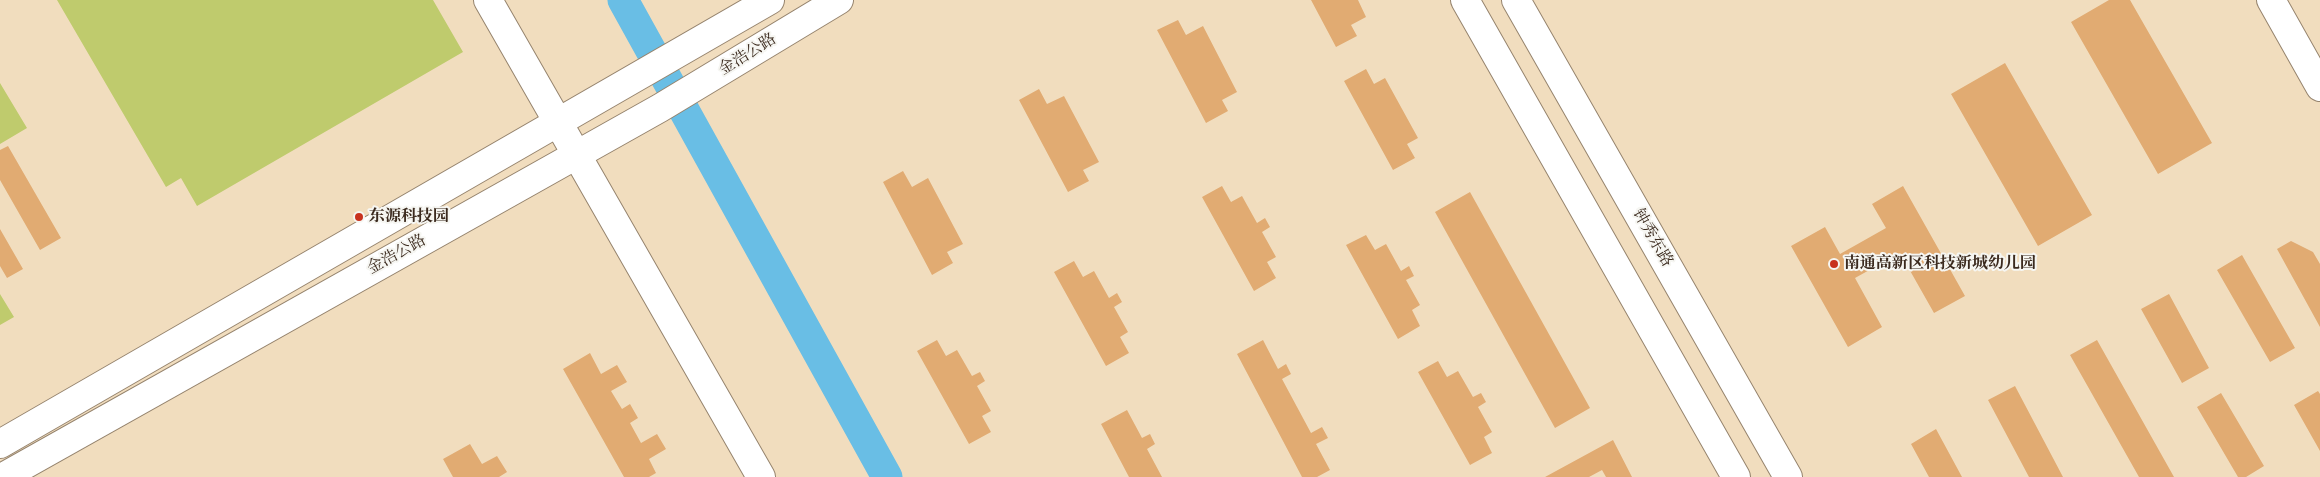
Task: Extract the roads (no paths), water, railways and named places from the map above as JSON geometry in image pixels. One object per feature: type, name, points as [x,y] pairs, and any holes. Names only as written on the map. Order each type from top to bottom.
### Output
[{"type":"main road","points":[[488,0],[761,477]]},
{"type":"main road","points":[[0,444],[558,120],[770,0]]},
{"type":"main road","name":"金浩公路","points":[[3,477],[660,108],[840,0]]},
{"type":"main road","points":[[1465,0],[1736,477]]},
{"type":"main road","name":"钟秀东路","points":[[1516,0],[1788,477]]},
{"type":"main road","points":[[2271,0],[2320,87]]},
{"type":"waterway","points":[[623,0],[887,477]]},
{"type":"place","name":"东源科技园","points":[[359,217]]},
{"type":"place","name":"南通高新区科技新城幼儿园","points":[[1834,264]]}]
